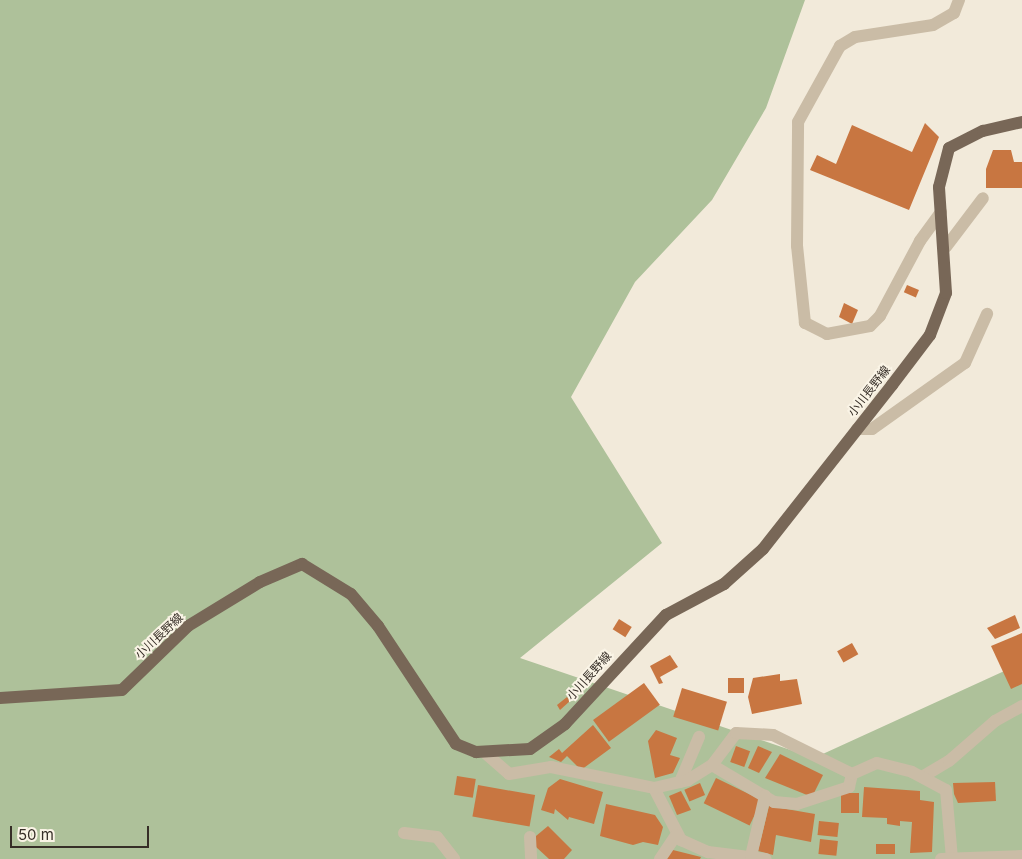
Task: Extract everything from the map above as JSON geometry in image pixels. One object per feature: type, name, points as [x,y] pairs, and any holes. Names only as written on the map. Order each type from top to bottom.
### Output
[{"type":"main road","name":"小川長野線","points":[[0,698],[122,690],[188,626],[260,582],[302,564],[351,594],[378,626],[456,744],[484,752],[530,748],[565,724],[666,615],[724,584],[763,549],[930,335],[946,293],[946,246],[939,188],[949,148],[983,132],[1022,122]]},
{"type":"street","points":[[941,212],[920,241],[880,316],[870,326],[827,334],[805,323],[797,246],[798,122],[840,46],[855,36],[933,25],[954,13],[959,0]]},
{"type":"street","points":[[946,246],[983,198]]},
{"type":"street","points":[[857,429],[872,429],[966,363],[987,314]]},
{"type":"street","points":[[922,777],[949,761],[995,721],[1022,706]]},
{"type":"street","points":[[484,752],[509,774],[551,767],[654,788],[680,782],[712,765],[736,733],[773,735],[852,774]]},
{"type":"street","points":[[680,782],[699,737]]},
{"type":"street","points":[[852,774],[877,763],[922,777],[946,790],[952,859]]},
{"type":"street","points":[[712,765],[765,796],[797,804],[849,787],[852,774]]},
{"type":"street","points":[[654,788],[676,834],[707,855],[751,856],[766,859]]},
{"type":"street","points":[[751,856],[765,796]]},
{"type":"street","points":[[404,833],[437,837],[454,859]]},
{"type":"street","points":[[660,859],[676,834]]},
{"type":"street","points":[[530,837],[530,859]]},
{"type":"street","points":[[940,859],[1022,856]]},
{"type":"green space","points":[[0,0],[805,0],[766,108],[712,200],[635,282],[571,397],[662,543],[520,658],[814,758],[1022,663],[1022,859],[0,859]]},
{"type":"building","points":[[925,123],[939,137],[909,210],[810,170],[817,155],[836,164],[852,125],[912,152]]},
{"type":"building","points":[[993,150],[1011,150],[1014,162],[1022,162],[1022,188],[986,188],[986,169]]},
{"type":"building","points":[[907,285],[919,290],[916,297],[904,292]]},
{"type":"building","points":[[844,303],[858,310],[852,324],[839,317]]},
{"type":"building","points":[[1015,615],[1020,628],[995,639],[987,628]]},
{"type":"building","points":[[619,619],[632,627],[625,637],[613,629]]},
{"type":"building","points":[[1022,633],[1022,684],[1011,689],[991,646]]},
{"type":"building","points":[[852,643],[858,654],[843,663],[837,651]]},
{"type":"building","points":[[670,655],[678,667],[660,677],[663,683],[659,684],[650,666]]},
{"type":"building","points":[[780,674],[780,681],[797,679],[802,704],[752,714],[748,697],[753,678]]},
{"type":"building","points":[[728,678],[744,678],[744,693],[728,693]]},
{"type":"building","points":[[644,683],[660,705],[609,742],[593,720]]},
{"type":"building","points":[[682,688],[727,702],[718,730],[673,717]]},
{"type":"building","points":[[567,697],[570,701],[560,710],[557,705]]},
{"type":"building","points":[[593,725],[611,748],[581,770],[567,756],[561,762],[549,757],[559,749],[562,753]]},
{"type":"building","points":[[656,730],[677,738],[670,755],[680,758],[673,773],[655,778],[648,741]]},
{"type":"building","points":[[736,746],[750,751],[744,767],[730,762]]},
{"type":"building","points":[[758,746],[772,752],[759,773],[748,768]]},
{"type":"building","points":[[780,754],[823,775],[812,797],[765,778]]},
{"type":"building","points":[[457,776],[476,779],[473,798],[454,795]]},
{"type":"building","points":[[716,778],[762,800],[750,826],[704,803]]},
{"type":"building","points":[[560,779],[603,792],[594,824],[569,817],[568,820],[555,809],[554,814],[541,810],[548,788]]},
{"type":"building","points":[[995,782],[996,801],[958,803],[954,794],[953,783]]},
{"type":"building","points":[[700,783],[705,795],[689,802],[684,790]]},
{"type":"building","points":[[478,785],[535,795],[530,827],[472,817]]},
{"type":"building","points":[[864,787],[920,791],[920,800],[934,802],[932,852],[910,853],[912,822],[900,821],[900,826],[887,824],[887,818],[862,817]]},
{"type":"building","points":[[681,791],[691,810],[677,815],[669,796]]},
{"type":"building","points":[[841,793],[859,793],[859,813],[841,813]]},
{"type":"building","points":[[606,804],[655,815],[663,827],[658,845],[643,842],[633,845],[600,836]]},
{"type":"building","points":[[769,806],[815,814],[811,842],[776,835],[773,855],[758,851]]},
{"type":"building","points":[[819,821],[839,823],[837,837],[818,835]]},
{"type":"building","points":[[548,826],[572,850],[564,859],[549,859],[535,846],[536,836]]},
{"type":"building","points":[[820,839],[838,841],[836,856],[818,854]]},
{"type":"building","points":[[876,844],[895,844],[895,854],[876,854]]},
{"type":"building","points":[[669,849],[701,857],[700,859],[665,859]]}]
